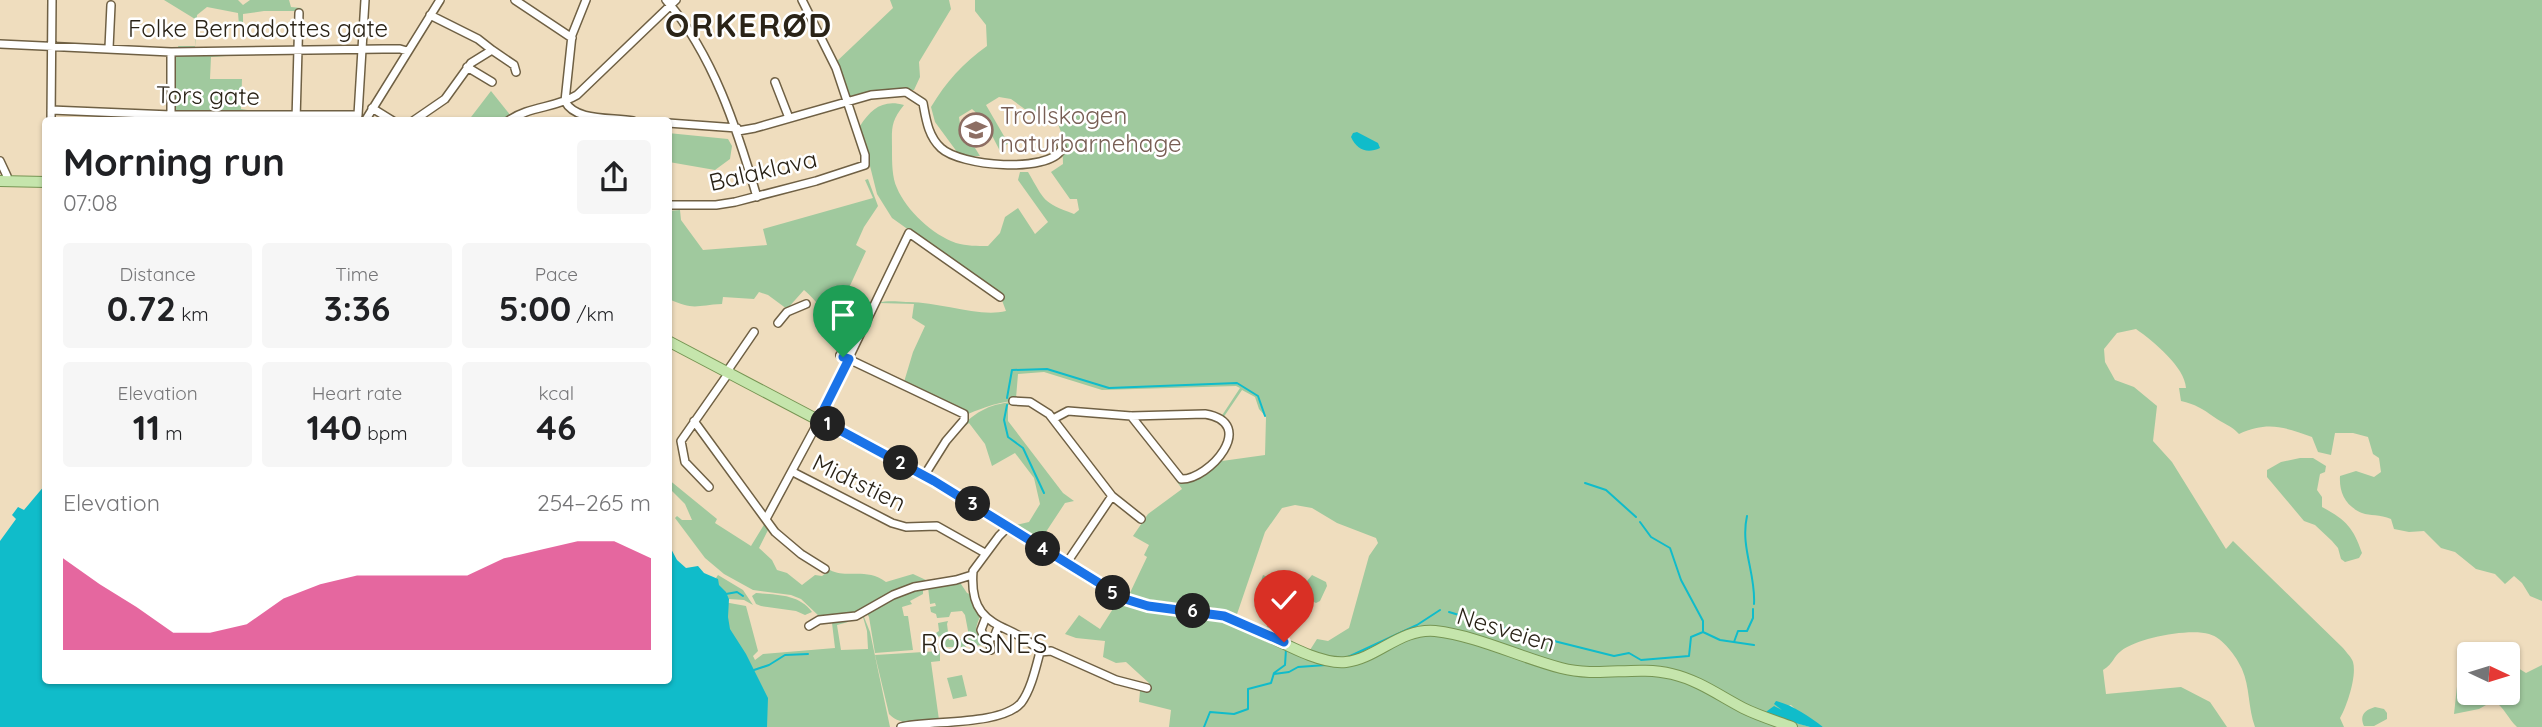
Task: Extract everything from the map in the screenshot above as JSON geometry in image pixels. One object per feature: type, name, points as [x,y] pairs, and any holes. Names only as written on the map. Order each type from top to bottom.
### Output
[{"type":"main road","points":[[3,179],[42,182]]},
{"type":"main road","name":"Nesveien","points":[[672,343],[924,475],[1115,594],[1134,603],[1224,616],[1330,661],[1347,662],[1359,659],[1409,634],[1427,631],[1447,633],[1564,669],[1593,673],[1670,673],[1694,681],[1752,712],[1792,727]]},
{"type":"street","points":[[51,117],[52,0]]},
{"type":"street","points":[[362,49],[365,0]]},
{"type":"street","points":[[367,117],[440,0]]},
{"type":"street","points":[[515,0],[572,38]]},
{"type":"street","points":[[586,0],[572,38],[565,101],[570,109],[581,115],[598,117]]},
{"type":"street","points":[[802,0],[836,68],[848,102]]},
{"type":"street","points":[[514,117],[565,101],[586,88],[671,2],[704,59],[737,130],[757,197]]},
{"type":"street","name":"Folke Bernadottes gate","points":[[109,48],[111,5]]},
{"type":"street","points":[[296,117],[299,13]]},
{"type":"street","points":[[430,15],[478,39],[514,65],[516,72]]},
{"type":"street","name":"Folke Bernadottes gate","points":[[0,44],[171,52],[362,49],[407,51]]},
{"type":"street","name":"Tors gate","points":[[335,117],[358,116],[362,49]]},
{"type":"street","points":[[419,117],[445,99],[467,67],[492,50]]},
{"type":"street","points":[[171,52],[171,117]]},
{"type":"street","points":[[467,67],[492,82]]},
{"type":"street","points":[[775,82],[789,118]]},
{"type":"street","points":[[672,123],[737,130],[871,95],[900,92],[910,93],[923,103],[928,127],[943,150],[985,162],[1028,164],[1043,162],[1058,155],[1062,149],[1061,144]]},
{"type":"street","name":"Balaklava","points":[[672,205],[716,205],[757,197],[865,164],[865,155],[848,102]]},
{"type":"street","points":[[372,108],[387,117]]},
{"type":"street","name":"Tors gate","points":[[51,110],[156,117]]},
{"type":"street","points":[[0,161],[3,179]]},
{"type":"street","points":[[766,519],[849,359],[909,233],[1000,297]]},
{"type":"street","points":[[778,323],[787,312],[806,304]]},
{"type":"street","points":[[709,487],[685,462],[681,441],[754,332]]},
{"type":"street","points":[[840,355],[963,413],[965,417],[924,475]]},
{"type":"street","points":[[1013,401],[1035,404],[1053,419],[1112,496],[1142,519]]},
{"type":"street","points":[[1053,419],[1068,411],[1131,416],[1212,415],[1228,430],[1229,443],[1219,458],[1191,478],[1181,479],[1131,416]]},
{"type":"street","points":[[694,421],[775,532],[825,569]]},
{"type":"street","name":"Midtstien","points":[[793,471],[891,523],[906,527],[940,527],[985,553]]},
{"type":"street","points":[[1066,564],[1112,496]]},
{"type":"street","points":[[1006,526],[972,575],[976,600],[986,617],[998,627],[1033,645],[1040,652]]},
{"type":"street","points":[[810,626],[819,621],[856,616],[893,595],[914,587],[972,575]]},
{"type":"street","points":[[986,617],[981,632],[984,637],[989,638]]},
{"type":"street","points":[[989,638],[998,627]]},
{"type":"street","points":[[989,638],[991,650]]},
{"type":"street","points":[[1040,652],[1051,651],[1130,686],[1147,688]]},
{"type":"street","points":[[901,727],[942,724],[1012,710],[1025,697],[1040,652]]},
{"type":"green space","points":[[164,0],[238,0],[243,5],[250,0],[289,0],[291,7],[301,8],[303,11],[243,14],[243,22],[239,25],[238,13],[207,7],[197,15],[195,47],[179,49],[178,46],[195,46],[195,19]]},
{"type":"green space","points":[[890,0],[949,0],[951,9],[919,62],[920,77],[914,90],[848,97],[834,64],[893,8]]},
{"type":"green space","points":[[975,0],[2542,0],[2542,601],[2530,596],[2514,576],[2505,584],[2495,574],[2476,569],[2455,552],[2441,548],[2424,531],[2394,529],[2391,519],[2362,513],[2351,507],[2342,493],[2340,476],[2356,471],[2374,477],[2381,472],[2379,458],[2373,454],[2368,437],[2353,433],[2335,433],[2331,455],[2318,452],[2312,437],[2284,428],[2259,428],[2239,434],[2202,409],[2181,401],[2179,388],[2186,388],[2180,372],[2159,347],[2136,329],[2117,333],[2104,349],[2105,362],[2115,380],[2134,387],[2157,406],[2153,441],[2172,462],[2226,549],[2233,541],[2343,648],[2353,662],[2352,683],[2340,718],[2344,727],[2255,727],[2245,676],[2233,653],[2214,636],[2189,632],[2151,638],[2121,651],[2103,670],[2106,694],[2181,687],[2210,702],[2227,727],[1823,727],[1791,705],[1782,710],[1772,709],[1764,713],[1810,727],[1169,727],[1171,710],[1139,702],[1140,691],[1148,690],[1149,683],[1126,662],[1116,663],[1103,657],[1105,641],[1065,634],[1079,615],[1100,629],[1118,601],[1128,597],[1147,557],[1144,555],[1149,545],[1133,536],[1148,514],[1182,489],[1173,476],[1181,482],[1191,480],[1227,452],[1222,461],[1265,455],[1266,417],[1259,409],[1255,397],[1242,390],[1223,418],[1221,417],[1240,388],[1236,386],[1102,390],[1044,372],[1018,374],[1016,398],[1034,402],[1008,402],[968,414],[904,382],[913,352],[925,326],[912,318],[914,304],[879,303],[918,302],[983,312],[1006,311],[1000,295],[892,218],[877,194],[860,126],[869,115],[878,107],[890,103],[904,105],[896,116],[892,131],[895,184],[914,213],[947,239],[964,245],[988,246],[1000,233],[1005,217],[1018,208],[1035,234],[1048,222],[1018,180],[1020,172],[1028,172],[1050,203],[1074,214],[1079,210],[1077,199],[1070,199],[1051,172],[1063,164],[1062,135],[1057,121],[1033,115],[1011,99],[999,97],[986,105],[1008,143],[1000,151],[984,120],[972,109],[959,117],[960,124],[980,156],[960,156],[935,122],[931,107],[937,98],[963,66],[987,46],[986,25],[975,11]],"holes":[[[1295,505],[1312,508],[1337,523],[1376,538],[1378,543],[1369,556],[1349,628],[1328,641],[1317,639],[1310,650],[1287,639],[1310,600],[1316,603],[1320,601],[1327,586],[1326,582],[1312,575],[1302,587],[1294,588],[1263,575],[1257,594],[1277,606],[1265,630],[1236,617],[1265,532],[1282,508]]]},
{"type":"green space","points":[[225,53],[226,56],[211,57],[210,79],[242,79],[241,109],[254,112],[174,112],[175,56]]},
{"type":"green space","points":[[491,91],[512,117],[471,117]]},
{"type":"green space","points":[[672,133],[728,139],[732,146],[730,159],[715,170],[672,163]]},
{"type":"green space","points":[[868,179],[878,206],[856,245],[866,251],[836,316],[843,336],[852,341],[864,316],[866,317],[847,356],[836,348],[833,331],[826,316],[804,290],[787,309],[768,295],[759,292],[754,299],[723,297],[722,304],[701,306],[684,305],[672,300],[672,211],[680,210],[681,220],[703,250],[767,245],[763,229],[873,198],[865,180]]},
{"type":"green space","points":[[1013,402],[1032,406],[1016,403],[1008,405],[1008,421],[1063,493],[1074,501],[1065,503],[1040,541],[1016,525],[1029,522],[1040,504],[1034,478],[1015,453],[992,466],[985,444],[969,423],[957,432],[982,411]]},
{"type":"green space","points":[[2313,458],[2326,466],[2325,472],[2320,474],[2317,490],[2322,497],[2322,507],[2343,520],[2352,530],[2362,553],[2359,558],[2345,562],[2341,559],[2338,548],[2332,541],[2315,525],[2304,521],[2267,477],[2267,470],[2281,462]]},
{"type":"green space","points":[[672,482],[717,519],[715,523],[751,546],[765,523],[769,528],[759,548],[772,560],[777,570],[787,573],[802,585],[815,575],[822,576],[830,570],[843,574],[871,575],[886,582],[913,574],[926,580],[947,579],[914,585],[858,614],[820,617],[801,599],[753,590],[724,574],[705,558],[675,518],[677,516],[682,520],[692,520],[685,504],[672,491]]},
{"type":"green space","points":[[718,575],[743,590],[753,605],[744,600],[729,599],[726,593],[720,590],[716,578]]},
{"type":"green space","points":[[959,581],[967,593],[972,595],[981,614],[976,631],[987,645],[968,646],[963,639],[969,636],[962,611],[951,612],[949,617],[937,618],[936,614],[931,612],[930,607],[936,606],[935,603],[930,604],[928,587]]},
{"type":"green space","points":[[923,588],[923,594],[910,601],[912,604],[902,607],[904,616],[908,616],[913,650],[875,653],[866,612],[903,592]]},
{"type":"green space","points":[[756,593],[794,599],[812,612],[805,615],[796,611],[761,606],[756,604],[752,596]]},
{"type":"green space","points":[[724,602],[746,606],[758,651],[753,656],[755,660],[763,654],[835,648],[832,623],[820,624],[845,620],[848,622],[837,625],[841,650],[868,649],[863,617],[854,621],[855,618],[861,616],[864,617],[870,632],[890,727],[719,727]]},
{"type":"green space","points":[[948,621],[949,640],[961,639],[966,647],[942,647],[941,636],[937,637],[936,633],[939,631],[938,623]]},
{"type":"green space","points":[[940,651],[940,661],[931,662],[939,720],[912,723],[894,718],[889,714],[875,655]]},
{"type":"green space","points":[[2542,665],[2542,727],[2517,727],[2500,706],[2520,705],[2520,669],[2526,673]]},
{"type":"green space","points":[[962,675],[967,696],[953,699],[947,678]]},
{"type":"green space","points":[[2457,686],[2457,705],[2486,705],[2479,709],[2454,714]]},
{"type":"green space","points":[[2375,707],[2384,709],[2387,719],[2374,726],[2364,726],[2364,714]]},
{"type":"water","points":[[1357,132],[1378,143],[1380,148],[1367,151],[1359,148],[1351,137]]},
{"type":"water","points":[[42,489],[42,684],[672,684],[672,551],[686,568],[698,566],[704,573],[718,579],[719,585],[726,592],[729,599],[730,629],[768,698],[767,727],[0,727],[0,541],[16,519],[12,515],[18,507],[24,510]]},
{"type":"water","points":[[1776,701],[1800,711],[1823,727],[1810,727],[1763,714],[1774,706],[1782,710],[1774,704]]},
{"type":"waterway","points":[[1007,398],[1012,370],[1047,369],[1109,388],[1237,383],[1258,396],[1265,416]]},
{"type":"waterway","points":[[1007,405],[1004,420],[1008,437],[1023,448],[1044,493]]},
{"type":"waterway","points":[[1585,483],[1606,490],[1636,517]]},
{"type":"waterway","points":[[1747,516],[1745,539],[1754,604]]},
{"type":"waterway","points":[[1640,522],[1651,537],[1670,548],[1681,580],[1703,621],[1703,632]]},
{"type":"waterway","points":[[726,594],[737,592],[743,596]]},
{"type":"waterway","points":[[1734,642],[1738,631],[1747,631],[1753,618],[1753,609]]},
{"type":"waterway","points":[[1348,657],[1417,625],[1440,610]]},
{"type":"waterway","points":[[1449,612],[1506,629],[1520,638],[1542,638],[1614,656],[1629,653],[1641,660],[1689,656],[1691,637],[1703,632],[1720,640],[1754,645]]},
{"type":"waterway","points":[[1204,727],[1210,712],[1234,714],[1248,709],[1248,689],[1271,683],[1274,673],[1285,665],[1286,649]]},
{"type":"waterway","points":[[754,670],[785,655],[808,654]]},
{"type":"waterway","points":[[1274,674],[1289,672],[1298,667],[1326,665]]},
{"type":"place","name":"Trollskogen naturbarnehage","points":[[976,130]]},
{"type":"district","name":"ORKERØD","points":[[749,26]]},
{"type":"district","name":"ROSSNES","points":[[985,644]]},
{"type":"route","points":[[843,357],[849,359],[819,419],[969,501],[1125,599],[1165,609],[1224,616],[1284,642]]}]
